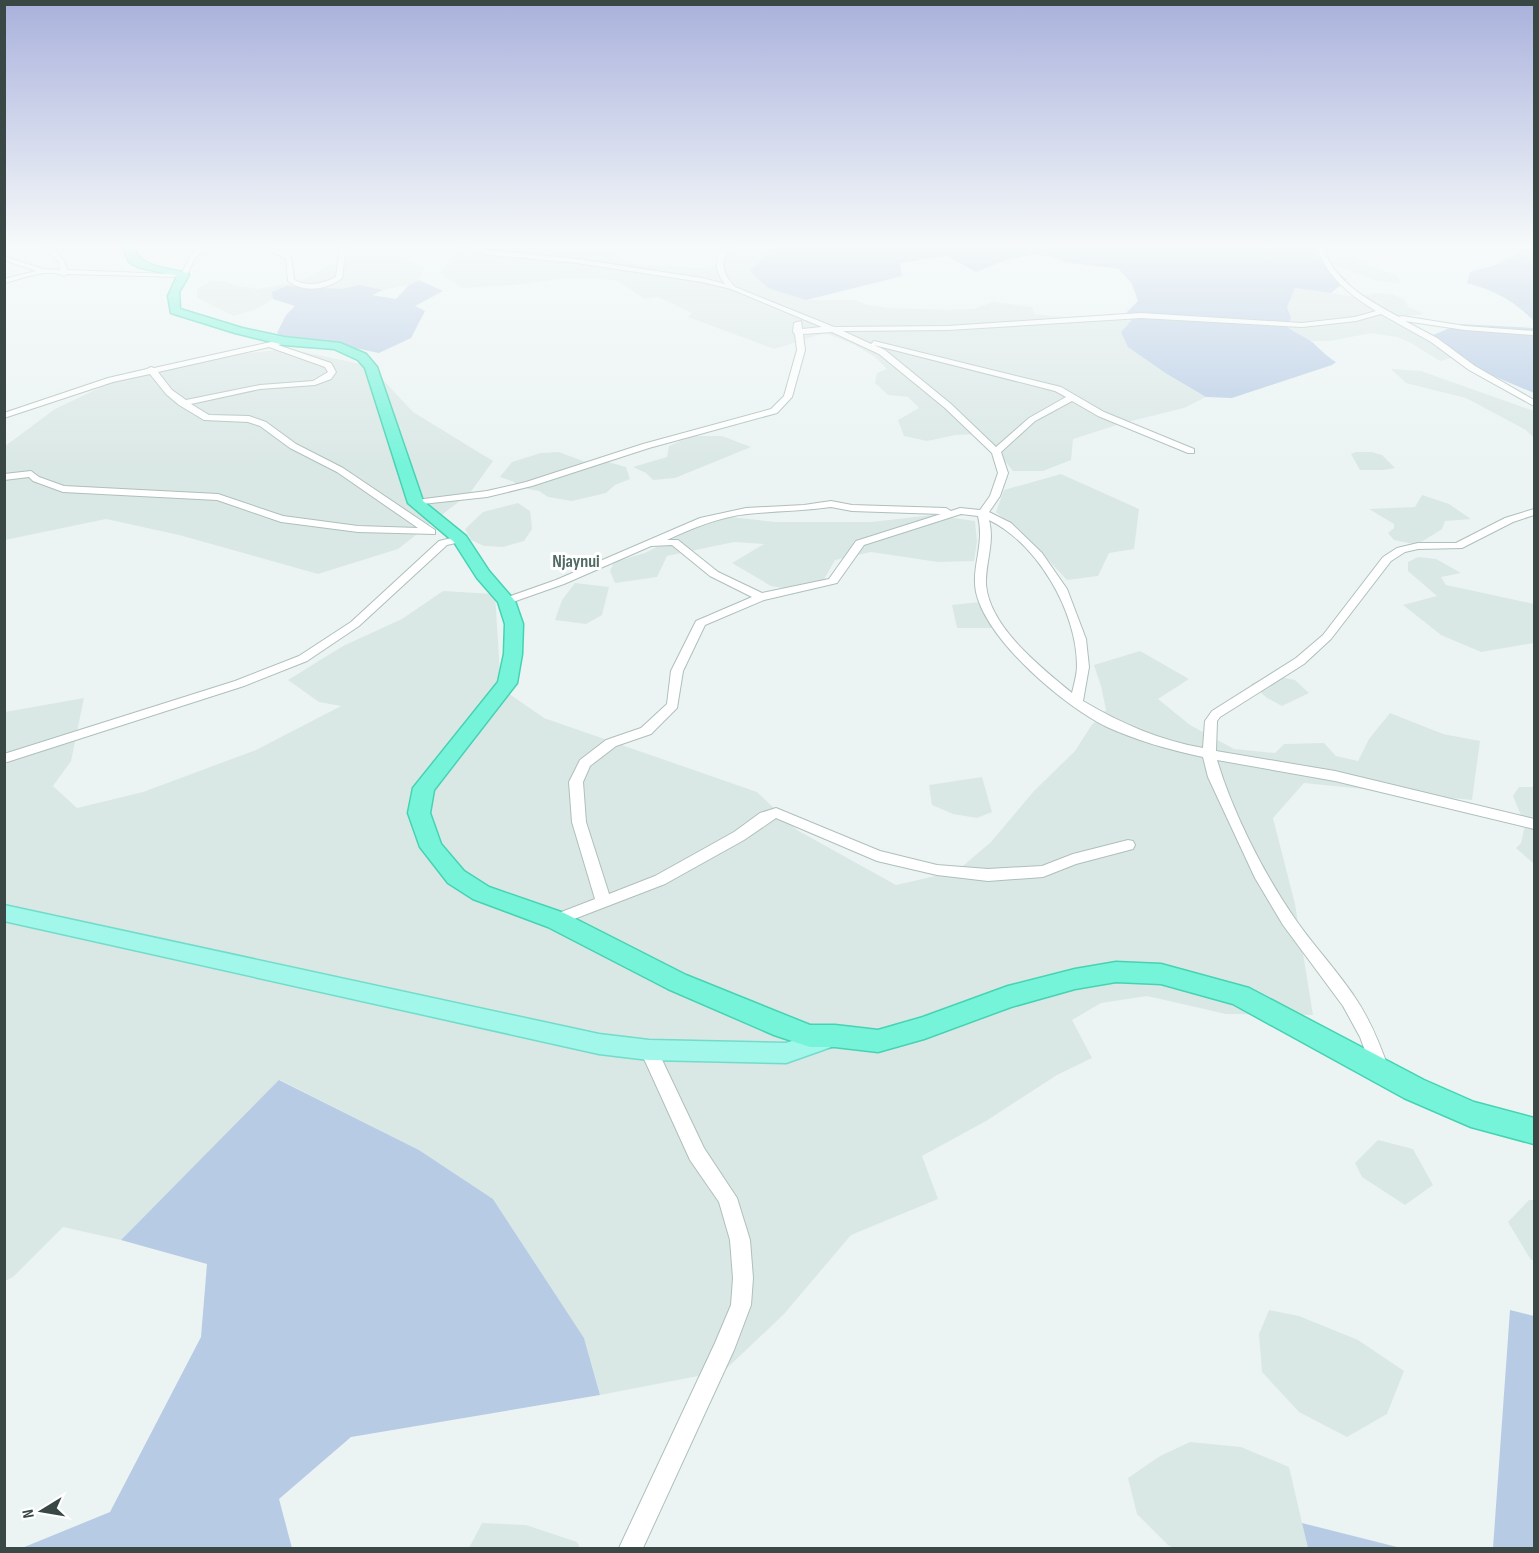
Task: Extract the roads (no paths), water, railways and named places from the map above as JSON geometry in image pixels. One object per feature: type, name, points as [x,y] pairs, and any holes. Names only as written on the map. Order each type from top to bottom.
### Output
[{"type":"highway","points":[[202,319],[278,343],[336,346],[362,357],[371,367],[416,503],[460,539],[483,574],[506,602],[514,624],[513,654],[507,683],[424,788],[419,813],[431,847],[456,877],[480,893],[556,921],[677,982],[783,1027],[810,1036],[836,1036],[878,1041],[924,1028],[1008,997],[1075,979],[1116,972],[1161,974],[1240,995],[1414,1089],[1471,1114],[1534,1131]]},
{"type":"main road","points":[[4,913],[599,1044],[649,1050],[786,1053],[836,1036]]},
{"type":"street","points":[[416,503],[487,494],[530,484],[646,446],[774,411],[788,397],[801,350],[797,332],[798,322],[796,319]]},
{"type":"street","points":[[808,319],[882,352],[948,406],[996,452],[1003,473],[995,496],[983,513],[987,534],[980,570],[984,601],[1012,647],[1053,686],[1119,729],[1175,748],[1209,756],[1334,776],[1534,824]]},
{"type":"street","points":[[797,332],[830,328],[970,327],[1061,319]]},
{"type":"street","points":[[1210,319],[1282,325],[1325,324],[1345,319]]},
{"type":"street","points":[[1397,319],[1434,340],[1493,381],[1534,403]]},
{"type":"street","points":[[1413,319],[1466,328],[1534,333]]},
{"type":"street","points":[[858,340],[1034,382],[1074,397],[1101,414],[1191,452]]},
{"type":"street","points":[[4,416],[70,392],[151,369],[278,343],[328,365],[332,372],[328,377],[315,383],[260,387],[182,403]]},
{"type":"street","points":[[151,369],[169,392],[207,418],[249,419],[262,424],[293,446],[340,470],[431,532],[443,543]]},
{"type":"street","points":[[996,452],[1030,418],[1048,407],[1074,397]]},
{"type":"street","points":[[4,477],[30,474],[36,479],[63,489],[218,497],[281,519],[358,529],[431,532]]},
{"type":"street","points":[[506,602],[560,582],[704,520],[746,511],[831,504],[852,508],[983,513],[1007,525],[1038,555],[1062,589],[1080,639],[1083,667],[1077,702]]},
{"type":"street","points":[[604,903],[579,822],[576,782],[585,763],[611,743],[646,731],[673,705],[677,671],[700,623],[761,597],[833,581],[860,543],[960,511]]},
{"type":"street","points":[[1380,1070],[1368,1035],[1349,1001],[1288,921],[1262,878],[1215,777],[1209,756],[1211,722],[1216,714],[1300,661],[1327,637],[1387,560],[1401,550],[1418,546],[1458,546],[1509,520],[1534,512]]},
{"type":"street","points":[[4,759],[265,675],[322,648],[363,618],[443,543],[460,539]]},
{"type":"street","points":[[643,545],[674,542],[714,574],[761,597]]},
{"type":"street","points":[[556,921],[660,880],[739,836],[765,817],[776,813],[877,856],[937,870],[988,875],[1043,871],[1073,859],[1128,845]]},
{"type":"street","points":[[631,1548],[741,1305],[743,1278],[740,1240],[727,1198],[697,1154],[649,1050]]},
{"type":"district","name":"Njaynui","points":[[576,561]]}]
